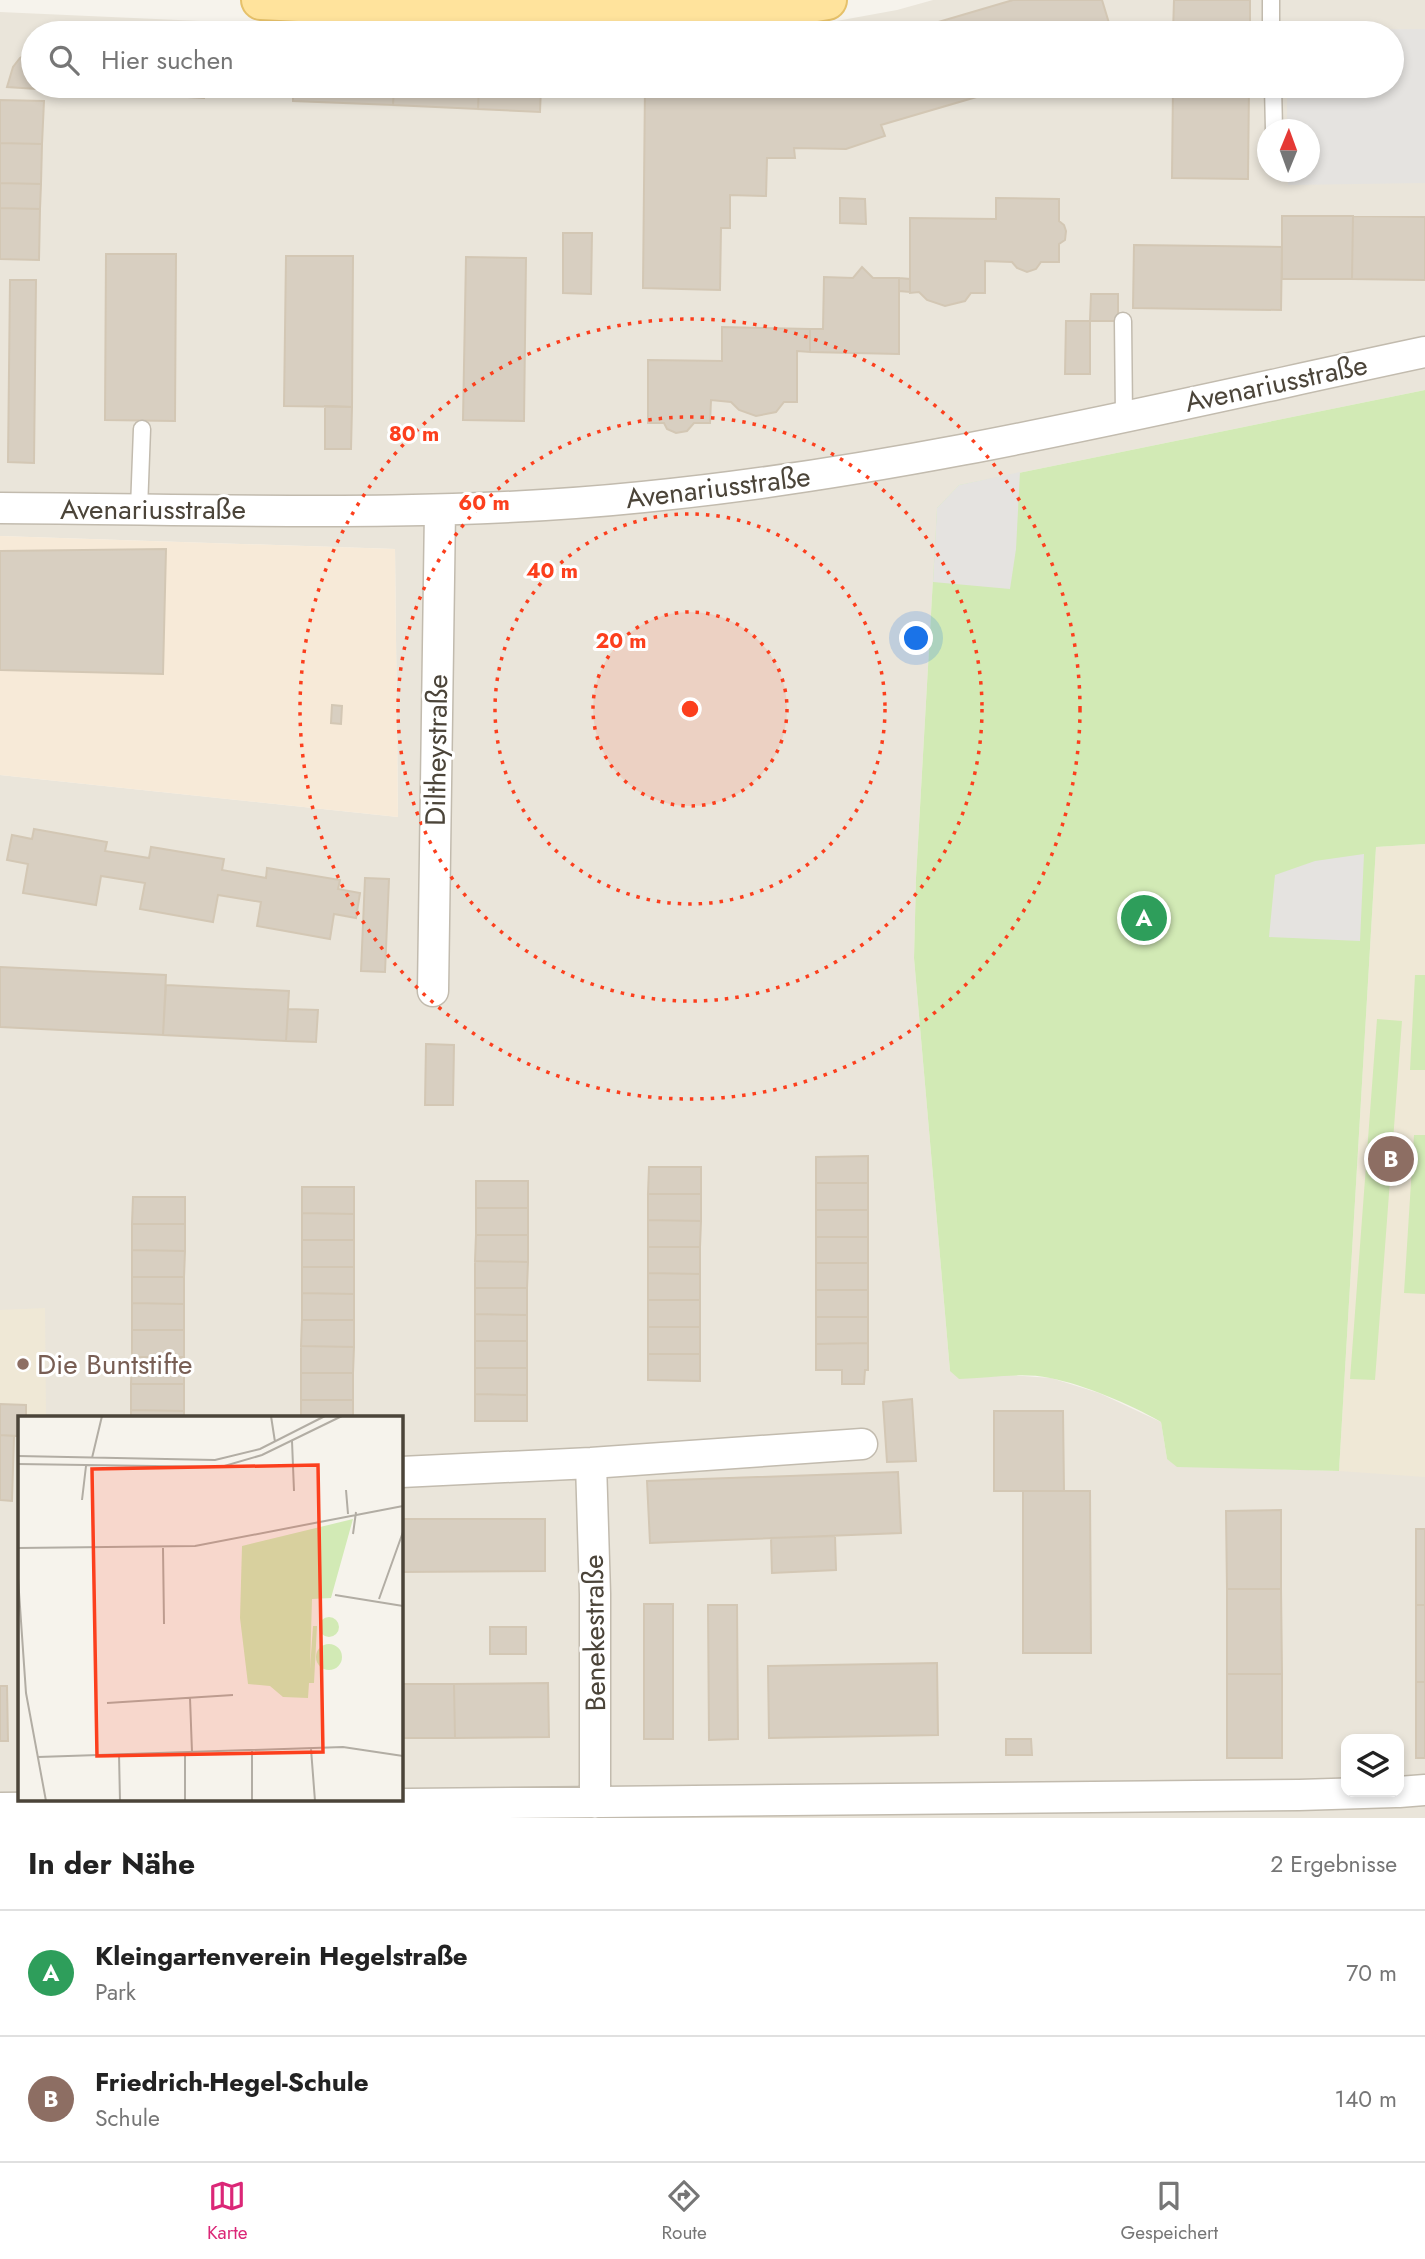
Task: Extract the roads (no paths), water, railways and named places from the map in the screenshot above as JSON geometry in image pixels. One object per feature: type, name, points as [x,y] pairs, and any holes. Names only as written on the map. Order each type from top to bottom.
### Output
[{"type":"main road","points":[[261,0],[639,15],[726,13],[827,0]]},
{"type":"street","name":"Avenariusstraße","points":[[0,508],[440,510],[642,498],[795,479],[933,456],[1425,352]]},
{"type":"street","name":"Diltheystraße","points":[[433,991],[440,510]]},
{"type":"street","points":[[402,1472],[591,1463],[862,1444]]},
{"type":"street","name":"Benekestraße","points":[[591,1463],[595,1594],[595,1803]]},
{"type":"street","points":[[1404,1792],[1425,1790]]},
{"type":"street","points":[[0,1808],[137,1813],[554,1810],[595,1803],[980,1808],[1352,1806],[1381,1797]]},
{"type":"lane","points":[[1270,0],[1271,21]]},
{"type":"lane","points":[[1273,98],[1274,119]]},
{"type":"lane","points":[[1123,321],[1124,415]]},
{"type":"lane","points":[[139,509],[142,429]]},
{"type":"place","name":"Kleingartenverein Hegelstraße","points":[[1144,918]]},
{"type":"place","name":"Friedrich-Hegel-Schule","points":[[1391,1159]]},
{"type":"place","name":"Die Buntstifte","points":[[23,1364]]}]
